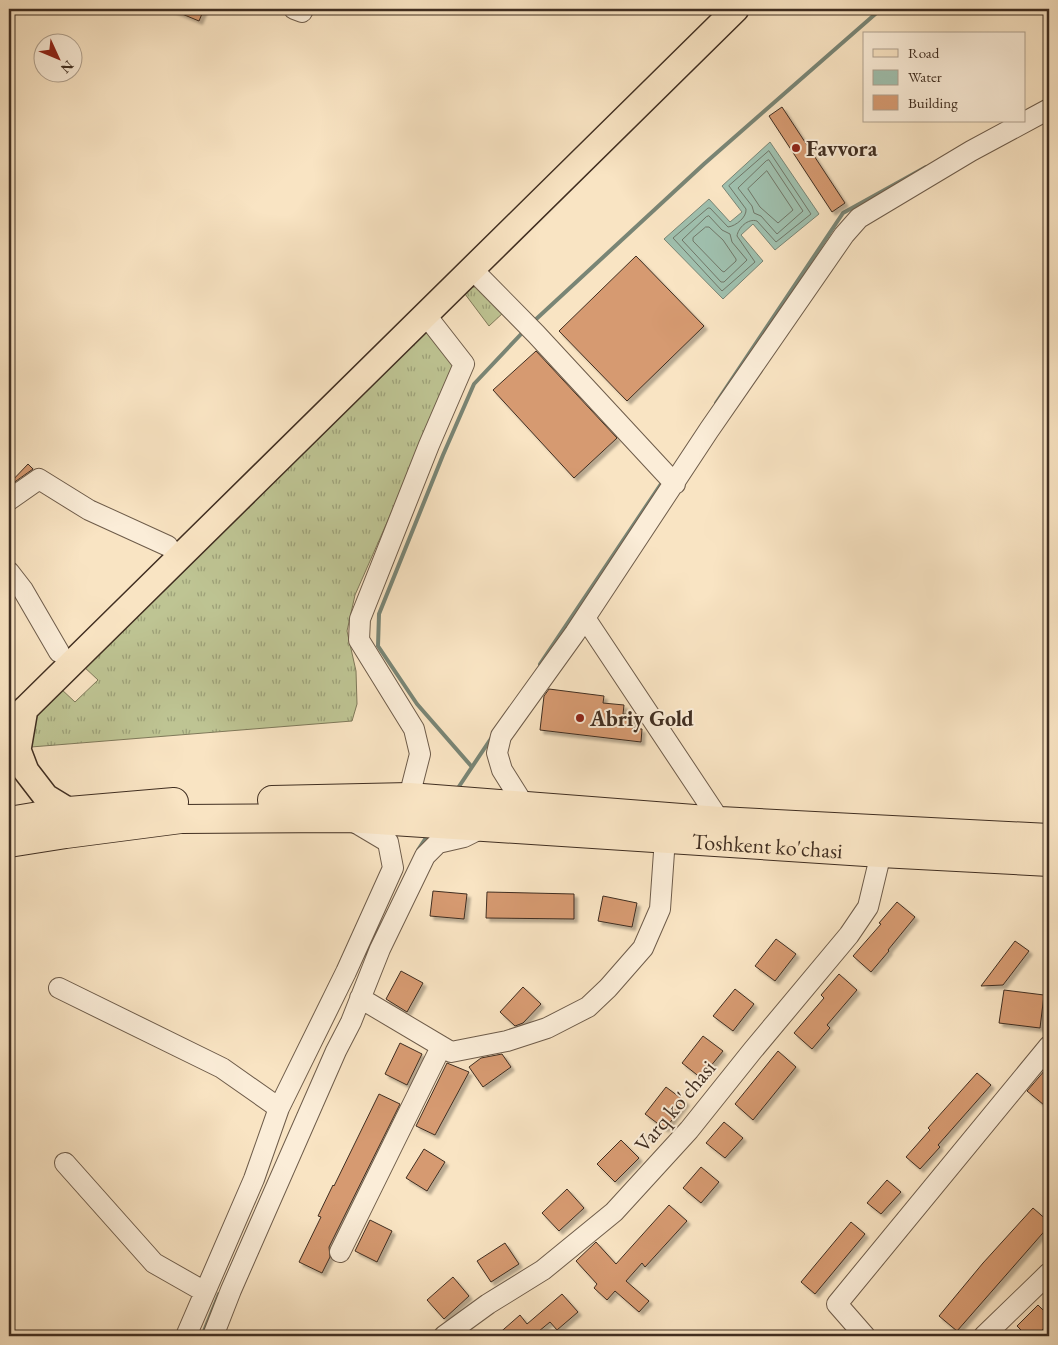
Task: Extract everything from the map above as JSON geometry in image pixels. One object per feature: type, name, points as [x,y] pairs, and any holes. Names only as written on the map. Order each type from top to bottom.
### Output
[{"type":"highway","points":[[9,821],[69,811],[179,802],[409,797],[490,814]]},
{"type":"highway","name":"Toshkent ko'chasi","points":[[490,814],[524,805],[720,821],[1049,838]]},
{"type":"highway","points":[[9,843],[181,819],[347,818],[391,820],[490,814]]},
{"type":"highway","name":"Toshkent ko'chasi","points":[[490,814],[665,838],[1049,862]]},
{"type":"main road","points":[[69,811],[46,798],[26,771],[18,750],[14,712],[59,652],[714,9]]},
{"type":"main road","points":[[14,712],[426,314],[736,9]]},
{"type":"street","points":[[1026,121],[1049,109]]},
{"type":"street","points":[[524,805],[502,770],[497,753],[501,736],[585,618],[709,430],[844,235],[859,218],[971,151],[1025,122]]},
{"type":"street","points":[[471,268],[536,334],[675,484]]},
{"type":"street","points":[[409,797],[420,754],[414,729],[359,640],[360,619],[429,445],[464,364],[426,314]]},
{"type":"street","points":[[9,500],[39,479],[89,510],[168,546]]},
{"type":"street","points":[[9,572],[23,590],[59,652]]},
{"type":"street","points":[[585,618],[720,821]]},
{"type":"street","points":[[213,1336],[231,1290],[384,941],[425,856],[438,843],[464,837],[490,814]]},
{"type":"street","points":[[186,1336],[254,1179],[279,1108],[346,972],[393,868],[388,842],[347,818]]},
{"type":"street","points":[[360,998],[451,1052],[471,1049],[548,1028],[588,1007],[608,988],[643,948],[660,909],[665,838]]},
{"type":"street","name":"Varq ko'chasi","points":[[444,1336],[488,1304],[544,1270],[614,1212],[689,1130],[752,1050],[849,935],[868,907],[881,853]]},
{"type":"street","points":[[60,988],[222,1068],[279,1108]]},
{"type":"street","points":[[340,1252],[441,1046]]},
{"type":"street","points":[[865,1336],[837,1304],[1049,1046]]},
{"type":"street","points":[[65,1163],[154,1263],[205,1292]]},
{"type":"street","points":[[984,1336],[1049,1273]]},
{"type":"green space","points":[[472,287],[477,287],[504,312],[489,326],[465,294]]},
{"type":"green space","points":[[426,327],[455,368],[355,595],[347,631],[356,671],[357,704],[352,721],[31,747],[33,728],[38,714],[60,688],[75,702],[98,680],[82,665]]},
{"type":"water","points":[[770,142],[819,214],[775,250],[753,224],[741,235],[763,261],[723,299],[664,239],[709,199],[730,222],[742,212],[722,186]]},
{"type":"building","points":[[170,9],[204,9],[199,21]]},
{"type":"building","points":[[782,107],[845,203],[832,212],[769,116]]},
{"type":"building","points":[[636,256],[704,326],[627,401],[559,331]]},
{"type":"building","points":[[536,351],[617,438],[574,478],[493,390]]},
{"type":"building","points":[[28,464],[33,469],[9,486],[9,484]]},
{"type":"building","points":[[549,689],[604,696],[603,703],[624,705],[623,714],[633,715],[632,728],[642,729],[641,742],[540,730],[544,696]]},
{"type":"building","points":[[433,891],[467,894],[464,919],[430,916]]},
{"type":"building","points":[[487,892],[574,894],[574,919],[486,918]]},
{"type":"building","points":[[603,896],[637,903],[632,927],[598,921]]},
{"type":"building","points":[[897,902],[915,917],[871,972],[853,956]]},
{"type":"building","points":[[776,939],[796,954],[775,981],[755,966]]},
{"type":"building","points":[[1015,941],[1029,951],[1003,985],[981,986]]},
{"type":"building","points":[[401,971],[423,983],[407,1012],[386,999]]},
{"type":"building","points":[[839,974],[857,990],[827,1025],[830,1028],[812,1049],[794,1033],[824,998],[821,995]]},
{"type":"building","points":[[523,987],[541,1004],[523,1023],[515,1026],[500,1012]]},
{"type":"building","points":[[735,989],[754,1004],[733,1031],[713,1016]]},
{"type":"building","points":[[1004,990],[1044,995],[1040,1028],[999,1023]]},
{"type":"building","points":[[703,1036],[723,1051],[701,1078],[682,1063]]},
{"type":"building","points":[[400,1043],[422,1054],[407,1085],[385,1074]]},
{"type":"building","points":[[778,1051],[796,1067],[753,1120],[735,1104]]},
{"type":"building","points":[[502,1054],[511,1067],[483,1087],[469,1067],[481,1058]]},
{"type":"building","points":[[447,1063],[469,1072],[435,1135],[416,1126]]},
{"type":"building","points":[[1045,1070],[1049,1074],[1049,1099],[1044,1105],[1027,1091]]},
{"type":"building","points":[[977,1073],[991,1085],[938,1145],[940,1147],[920,1169],[906,1157],[930,1130],[928,1128]]},
{"type":"building","points":[[666,1087],[686,1102],[665,1129],[645,1114]]},
{"type":"building","points":[[379,1094],[400,1104],[329,1247],[330,1257],[322,1273],[299,1262],[321,1217],[318,1216]]},
{"type":"building","points":[[724,1122],[743,1138],[725,1158],[706,1143]]},
{"type":"building","points":[[621,1140],[639,1158],[615,1182],[597,1164]]},
{"type":"building","points":[[424,1149],[445,1162],[427,1191],[406,1178]]},
{"type":"building","points":[[701,1167],[719,1182],[701,1203],[683,1188]]},
{"type":"building","points":[[887,1180],[901,1192],[881,1214],[867,1203]]},
{"type":"building","points":[[567,1189],[584,1208],[559,1231],[542,1213]]},
{"type":"building","points":[[669,1205],[687,1221],[645,1267],[642,1263],[626,1281],[649,1301],[639,1312],[615,1291],[607,1300],[594,1288],[597,1284],[576,1261],[596,1242],[616,1264]]},
{"type":"building","points":[[1033,1208],[1049,1222],[1049,1226],[957,1331],[939,1316],[983,1263]]},
{"type":"building","points":[[370,1220],[392,1231],[377,1262],[355,1251]]},
{"type":"building","points":[[851,1222],[865,1234],[815,1294],[801,1282]]},
{"type":"building","points":[[505,1243],[519,1264],[491,1282],[477,1261]]},
{"type":"building","points":[[453,1277],[469,1296],[444,1319],[427,1300]]},
{"type":"building","points":[[562,1294],[578,1312],[557,1330],[550,1322],[533,1336],[496,1336],[520,1315],[527,1324]]},
{"type":"building","points":[[1038,1305],[1049,1316],[1049,1323],[1036,1336],[1027,1336],[1017,1326]]},
{"type":"waterway","points":[[533,322],[704,164],[881,9]]},
{"type":"waterway","points":[[716,403],[843,213],[926,167]]},
{"type":"waterway","points":[[472,767],[417,704],[378,646],[379,614],[443,455],[474,384],[524,331]]},
{"type":"waterway","points":[[540,664],[663,481]]},
{"type":"waterway","points":[[456,791],[492,737]]},
{"type":"waterway","points":[[418,850],[429,833]]},
{"type":"waterway","points":[[202,1336],[219,1294]]},
{"type":"place","name":"Favvora","points":[[796,148]]},
{"type":"place","name":"Abriy Gold","points":[[580,718]]}]
